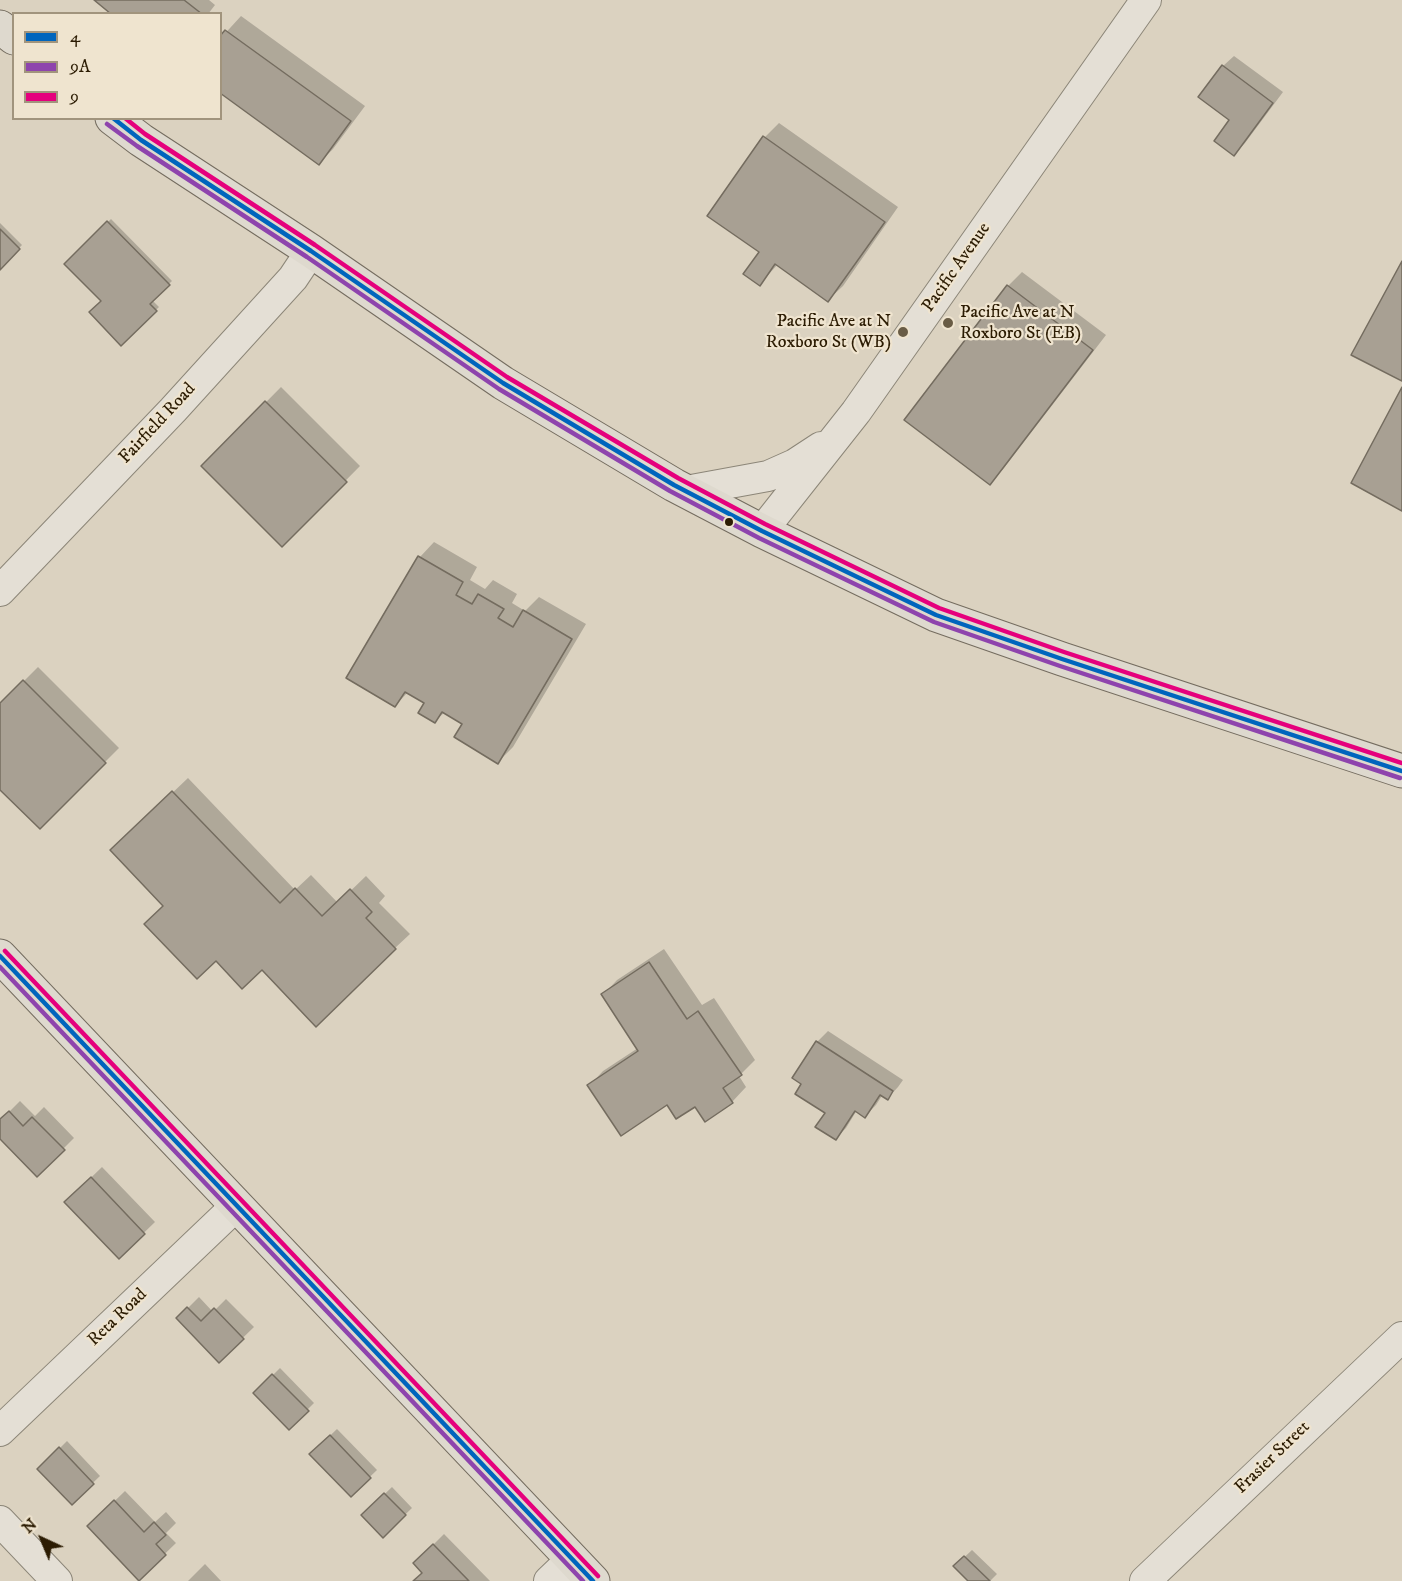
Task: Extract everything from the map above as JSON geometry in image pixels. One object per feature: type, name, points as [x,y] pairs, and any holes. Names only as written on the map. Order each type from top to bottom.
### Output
[{"type":"main road","points":[[0,27],[12,36]]},
{"type":"main road","points":[[114,120],[137,138],[311,252],[503,383],[686,491],[762,531],[936,615],[1402,771]]},
{"type":"main road","points":[[0,956],[583,1570]]},
{"type":"street","name":"Pacific Avenue","points":[[762,531],[856,412],[1146,0]]},
{"type":"street","name":"Fairfield Road","points":[[0,591],[196,384],[292,278],[311,252]]},
{"type":"street","points":[[686,491],[768,476],[795,464],[836,437]]},
{"type":"street","name":"Reta Road","points":[[0,1431],[237,1205]]},
{"type":"street","name":"Frasier Street","points":[[1145,1581],[1402,1337]]},
{"type":"street","points":[[0,1521],[57,1581]]},
{"type":"street","points":[[549,1581],[583,1570]]},
{"type":"building","points":[[94,0],[184,0],[199,12],[109,12]]},
{"type":"building","points":[[225,30],[351,121],[319,165],[222,94],[222,34]]},
{"type":"building","points":[[1222,65],[1273,103],[1234,156],[1214,141],[1229,120],[1198,97]]},
{"type":"building","points":[[763,136],[885,222],[828,302],[775,264],[760,286],[743,274],[759,252],[707,216]]},
{"type":"building","points":[[107,221],[170,285],[150,304],[157,311],[121,346],[89,312],[101,301],[64,264]]},
{"type":"building","points":[[0,229],[20,249],[0,270]]},
{"type":"building","points":[[1402,261],[1402,381],[1351,355]]},
{"type":"building","points":[[1007,285],[1093,350],[990,485],[904,420]]},
{"type":"building","points":[[1402,387],[1402,511],[1351,483]]},
{"type":"building","points":[[265,401],[347,482],[282,547],[201,466]]},
{"type":"building","points":[[418,556],[463,582],[456,595],[472,604],[478,594],[504,609],[498,618],[513,627],[523,610],[572,639],[498,764],[454,737],[462,724],[442,712],[435,723],[418,713],[424,703],[405,692],[395,707],[346,678]]},
{"type":"building","points":[[23,680],[106,763],[40,829],[0,790],[0,703]]},
{"type":"building","points":[[172,791],[280,903],[295,888],[322,916],[350,889],[372,912],[366,918],[396,949],[316,1027],[262,970],[242,989],[216,961],[197,979],[144,924],[163,906],[110,850]]},
{"type":"building","points":[[649,962],[687,1019],[698,1011],[742,1075],[723,1088],[733,1103],[705,1122],[695,1107],[676,1119],[667,1105],[621,1136],[587,1085],[638,1051],[601,994]]},
{"type":"building","points":[[816,1041],[893,1091],[888,1100],[880,1095],[865,1118],[855,1111],[836,1140],[815,1127],[825,1113],[795,1094],[801,1084],[792,1078]]},
{"type":"building","points":[[9,1111],[23,1126],[32,1117],[65,1150],[37,1177],[0,1139],[0,1119]]},
{"type":"building","points":[[91,1177],[145,1234],[119,1259],[64,1202]]},
{"type":"building","points":[[187,1307],[201,1321],[214,1308],[244,1339],[219,1363],[176,1318]]},
{"type":"building","points":[[272,1374],[309,1411],[289,1430],[253,1393]]},
{"type":"building","points":[[330,1435],[371,1478],[351,1497],[309,1454]]},
{"type":"building","points":[[59,1447],[94,1484],[72,1505],[37,1469]]},
{"type":"building","points":[[384,1493],[406,1515],[383,1538],[361,1515]]},
{"type":"building","points":[[114,1500],[144,1532],[154,1522],[166,1535],[156,1544],[166,1555],[139,1581],[87,1526]]},
{"type":"building","points":[[433,1544],[469,1581],[413,1581],[422,1573],[413,1563]]},
{"type":"building","points":[[964,1556],[990,1581],[968,1581],[953,1566]]},
{"type":"transit line","name":"4","points":[[116,120],[141,140],[311,251],[503,383],[674,485],[762,531],[936,615],[1402,771]]},
{"type":"transit line","name":"9","points":[[128,120],[507,377],[678,478],[765,524],[939,608],[1064,652],[1402,763]]},
{"type":"transit line","name":"9A","points":[[107,124],[307,257],[499,389],[670,491],[759,538],[934,622],[1400,778]]},
{"type":"transit line","name":"9","points":[[5,951],[598,1576]]},
{"type":"transit line","name":"4","points":[[0,956],[593,1581]]},
{"type":"transit line","name":"9A","points":[[0,967],[583,1581]]},
{"type":"place","name":"Pacific Ave at N Roxboro St (EB)","points":[[948,323]]},
{"type":"place","name":"Pacific Ave at N Roxboro St (WB)","points":[[903,332]]}]
